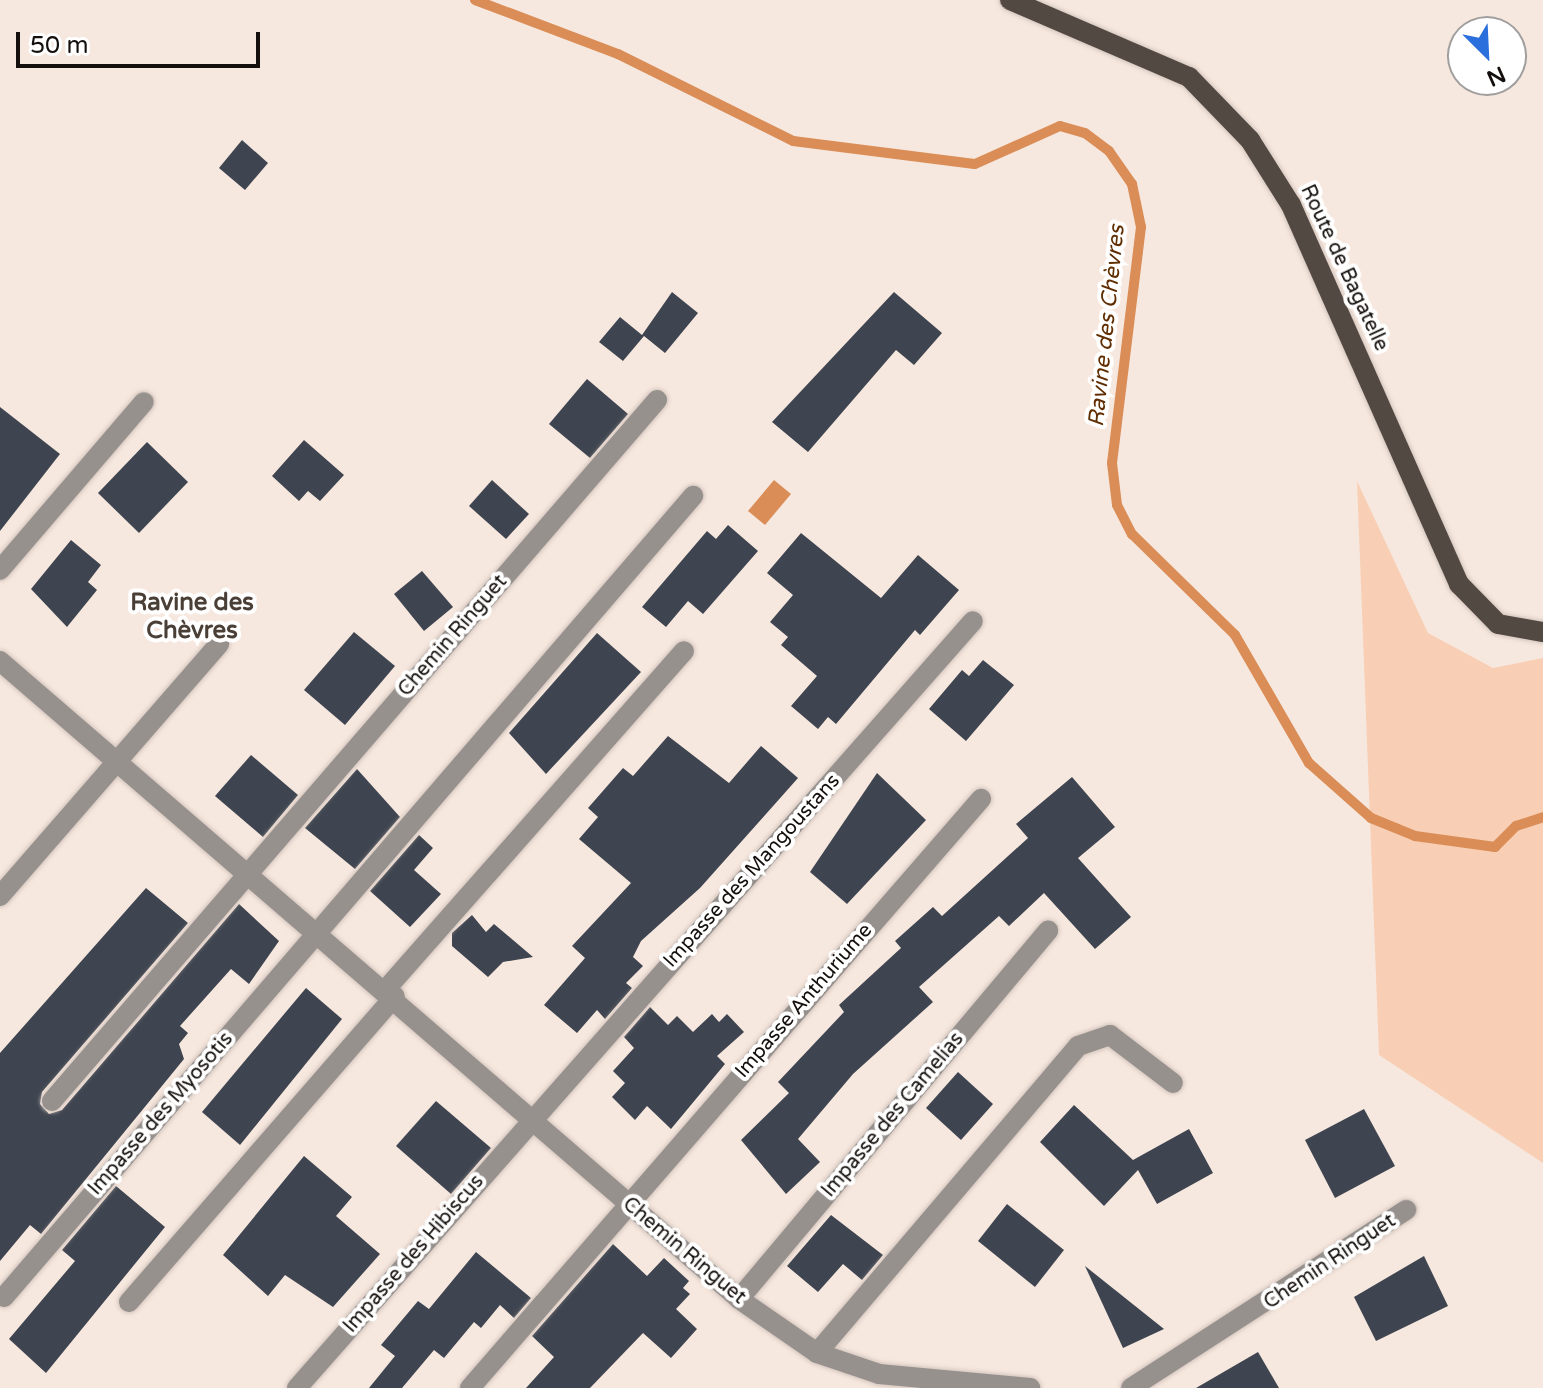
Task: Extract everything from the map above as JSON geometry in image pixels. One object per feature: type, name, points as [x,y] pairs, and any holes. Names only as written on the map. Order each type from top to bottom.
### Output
[{"type":"main road","name":"Route de Bagatelle","points":[[1010,0],[1189,77],[1250,140],[1291,205],[1459,584],[1498,624],[1543,632]]},
{"type":"street","name":"Chemin Ringuet","points":[[52,1101],[657,400]]},
{"type":"street","points":[[0,570],[144,402]]},
{"type":"street","points":[[319,930],[693,496]]},
{"type":"street","name":"Impasse des Mangoustans","points":[[531,1120],[973,621]]},
{"type":"street","points":[[0,896],[219,644]]},
{"type":"street","points":[[129,1302],[684,651]]},
{"type":"street","name":"Chemin Ringuet","points":[[0,661],[391,992],[531,1120],[739,1299],[817,1353],[879,1374],[1030,1388]]},
{"type":"street","name":"Impasse Anthuriume","points":[[470,1388],[628,1202],[981,799]]},
{"type":"street","name":"Impasse des Myosotis","points":[[4,1297],[319,930]]},
{"type":"street","name":"Impasse des Camelias","points":[[739,1299],[1048,931]]},
{"type":"street","points":[[817,1353],[1078,1046],[1110,1035],[1173,1083]]},
{"type":"street","name":"Impasse des Hibiscus","points":[[297,1388],[531,1120]]},
{"type":"street","name":"Chemin Ringuet","points":[[1131,1388],[1406,1210]]},
{"type":"shaded area","points":[[774,480],[791,494],[765,525],[748,511]]},
{"type":"shaded area","points":[[1357,481],[1428,633],[1493,668],[1543,658],[1543,1163],[1379,1055]]},
{"type":"building","points":[[242,140],[268,163],[245,190],[219,168]]},
{"type":"building","points":[[672,292],[698,313],[665,353],[644,336],[623,361],[599,342],[620,317],[642,335]]},
{"type":"building","points":[[894,292],[942,333],[914,365],[896,350],[808,452],[772,422]]},
{"type":"building","points":[[587,379],[628,414],[590,458],[549,424]]},
{"type":"building","points":[[0,407],[60,454],[0,531]]},
{"type":"building","points":[[304,440],[344,475],[320,501],[308,491],[299,501],[272,476]]},
{"type":"building","points":[[147,442],[188,482],[139,533],[98,493]]},
{"type":"building","points":[[492,480],[529,514],[506,539],[469,506]]},
{"type":"building","points":[[728,525],[758,551],[703,614],[688,601],[666,627],[642,607],[707,531],[716,539]]},
{"type":"building","points":[[801,533],[881,598],[918,555],[959,590],[920,635],[915,630],[836,724],[828,717],[818,729],[791,706],[817,676],[781,645],[788,637],[770,622],[793,595],[767,573]]},
{"type":"building","points":[[71,540],[101,565],[88,582],[97,590],[67,627],[31,589]]},
{"type":"building","points":[[422,571],[453,607],[424,631],[394,594]]},
{"type":"building","points":[[354,632],[395,666],[345,725],[304,690]]},
{"type":"building","points":[[597,633],[641,672],[546,774],[509,733]]},
{"type":"building","points":[[983,660],[1014,685],[966,741],[929,709],[962,670],[969,676]]},
{"type":"building","points":[[668,736],[729,783],[761,746],[798,778],[700,888],[641,941],[633,957],[643,966],[626,983],[632,988],[605,1019],[597,1010],[577,1033],[544,1005],[585,958],[572,946],[631,883],[579,839],[598,817],[588,808],[623,768],[633,776]]},
{"type":"building","points":[[251,755],[298,795],[263,837],[215,796]]},
{"type":"building","points":[[357,769],[400,817],[355,869],[305,828]]},
{"type":"building","points":[[877,773],[926,820],[847,904],[810,872]]},
{"type":"building","points":[[1072,777],[1115,827],[1078,858],[1131,917],[1095,949],[1044,893],[1009,926],[999,916],[919,987],[933,1002],[853,1074],[798,1139],[820,1162],[786,1194],[741,1140],[789,1093],[778,1082],[844,1012],[839,1005],[901,948],[895,941],[933,907],[942,916],[1028,838],[1016,824]]},
{"type":"building","points":[[419,835],[433,848],[414,870],[441,894],[410,927],[370,891]]},
{"type":"building","points":[[146,888],[188,923],[42,1092],[40,1104],[49,1114],[62,1110],[239,904],[279,941],[249,984],[231,969],[180,1026],[188,1033],[179,1044],[184,1059],[41,1234],[30,1225],[0,1261],[0,1053]]},
{"type":"building","points":[[472,915],[486,932],[494,924],[533,957],[503,962],[488,977],[452,946],[452,933]]},
{"type":"building","points":[[306,988],[342,1019],[240,1145],[202,1112]]},
{"type":"building","points":[[650,1007],[668,1025],[677,1016],[693,1032],[712,1014],[719,1022],[727,1014],[744,1032],[717,1056],[725,1064],[671,1129],[647,1106],[635,1120],[612,1097],[625,1083],[613,1071],[634,1048],[624,1037]]},
{"type":"building","points":[[958,1072],[993,1104],[961,1140],[926,1108]]},
{"type":"building","points":[[436,1101],[491,1148],[451,1194],[396,1146]]},
{"type":"building","points":[[1074,1105],[1133,1160],[1189,1129],[1213,1173],[1157,1204],[1138,1170],[1104,1206],[1040,1142]]},
{"type":"building","points":[[1364,1109],[1395,1166],[1335,1198],[1305,1140]]},
{"type":"building","points":[[304,1156],[352,1197],[336,1216],[380,1254],[333,1307],[285,1275],[268,1296],[223,1255]]},
{"type":"building","points":[[116,1186],[165,1227],[46,1373],[9,1339],[75,1261],[62,1250]]},
{"type":"building","points":[[1007,1204],[1064,1250],[1035,1287],[978,1241]]},
{"type":"building","points":[[831,1215],[883,1255],[862,1280],[843,1264],[818,1292],[787,1266]]},
{"type":"building","points":[[613,1244],[647,1276],[664,1258],[689,1281],[683,1288],[690,1294],[676,1309],[697,1329],[671,1358],[643,1333],[590,1388],[526,1388],[554,1357],[532,1336]]},
{"type":"building","points":[[476,1252],[531,1298],[514,1318],[500,1305],[481,1328],[474,1322],[444,1358],[434,1350],[402,1388],[369,1388],[395,1356],[381,1345],[418,1301],[429,1309]]},
{"type":"building","points":[[1424,1256],[1448,1306],[1376,1341],[1354,1297]]},
{"type":"building","points":[[1085,1266],[1164,1329],[1123,1348]]},
{"type":"building","points":[[1258,1352],[1279,1388],[1196,1388]]},
{"type":"waterway","name":"Ravine des Chèvres","points":[[475,0],[618,54],[793,141],[975,164],[1060,126],[1085,133],[1109,151],[1132,184],[1141,227],[1112,463],[1117,505],[1132,534],[1235,635],[1309,763],[1371,818],[1415,836],[1495,847],[1516,826],[1543,817]]},
{"type":"district","name":"Ravine des Chèvres","points":[[192,617]]}]
